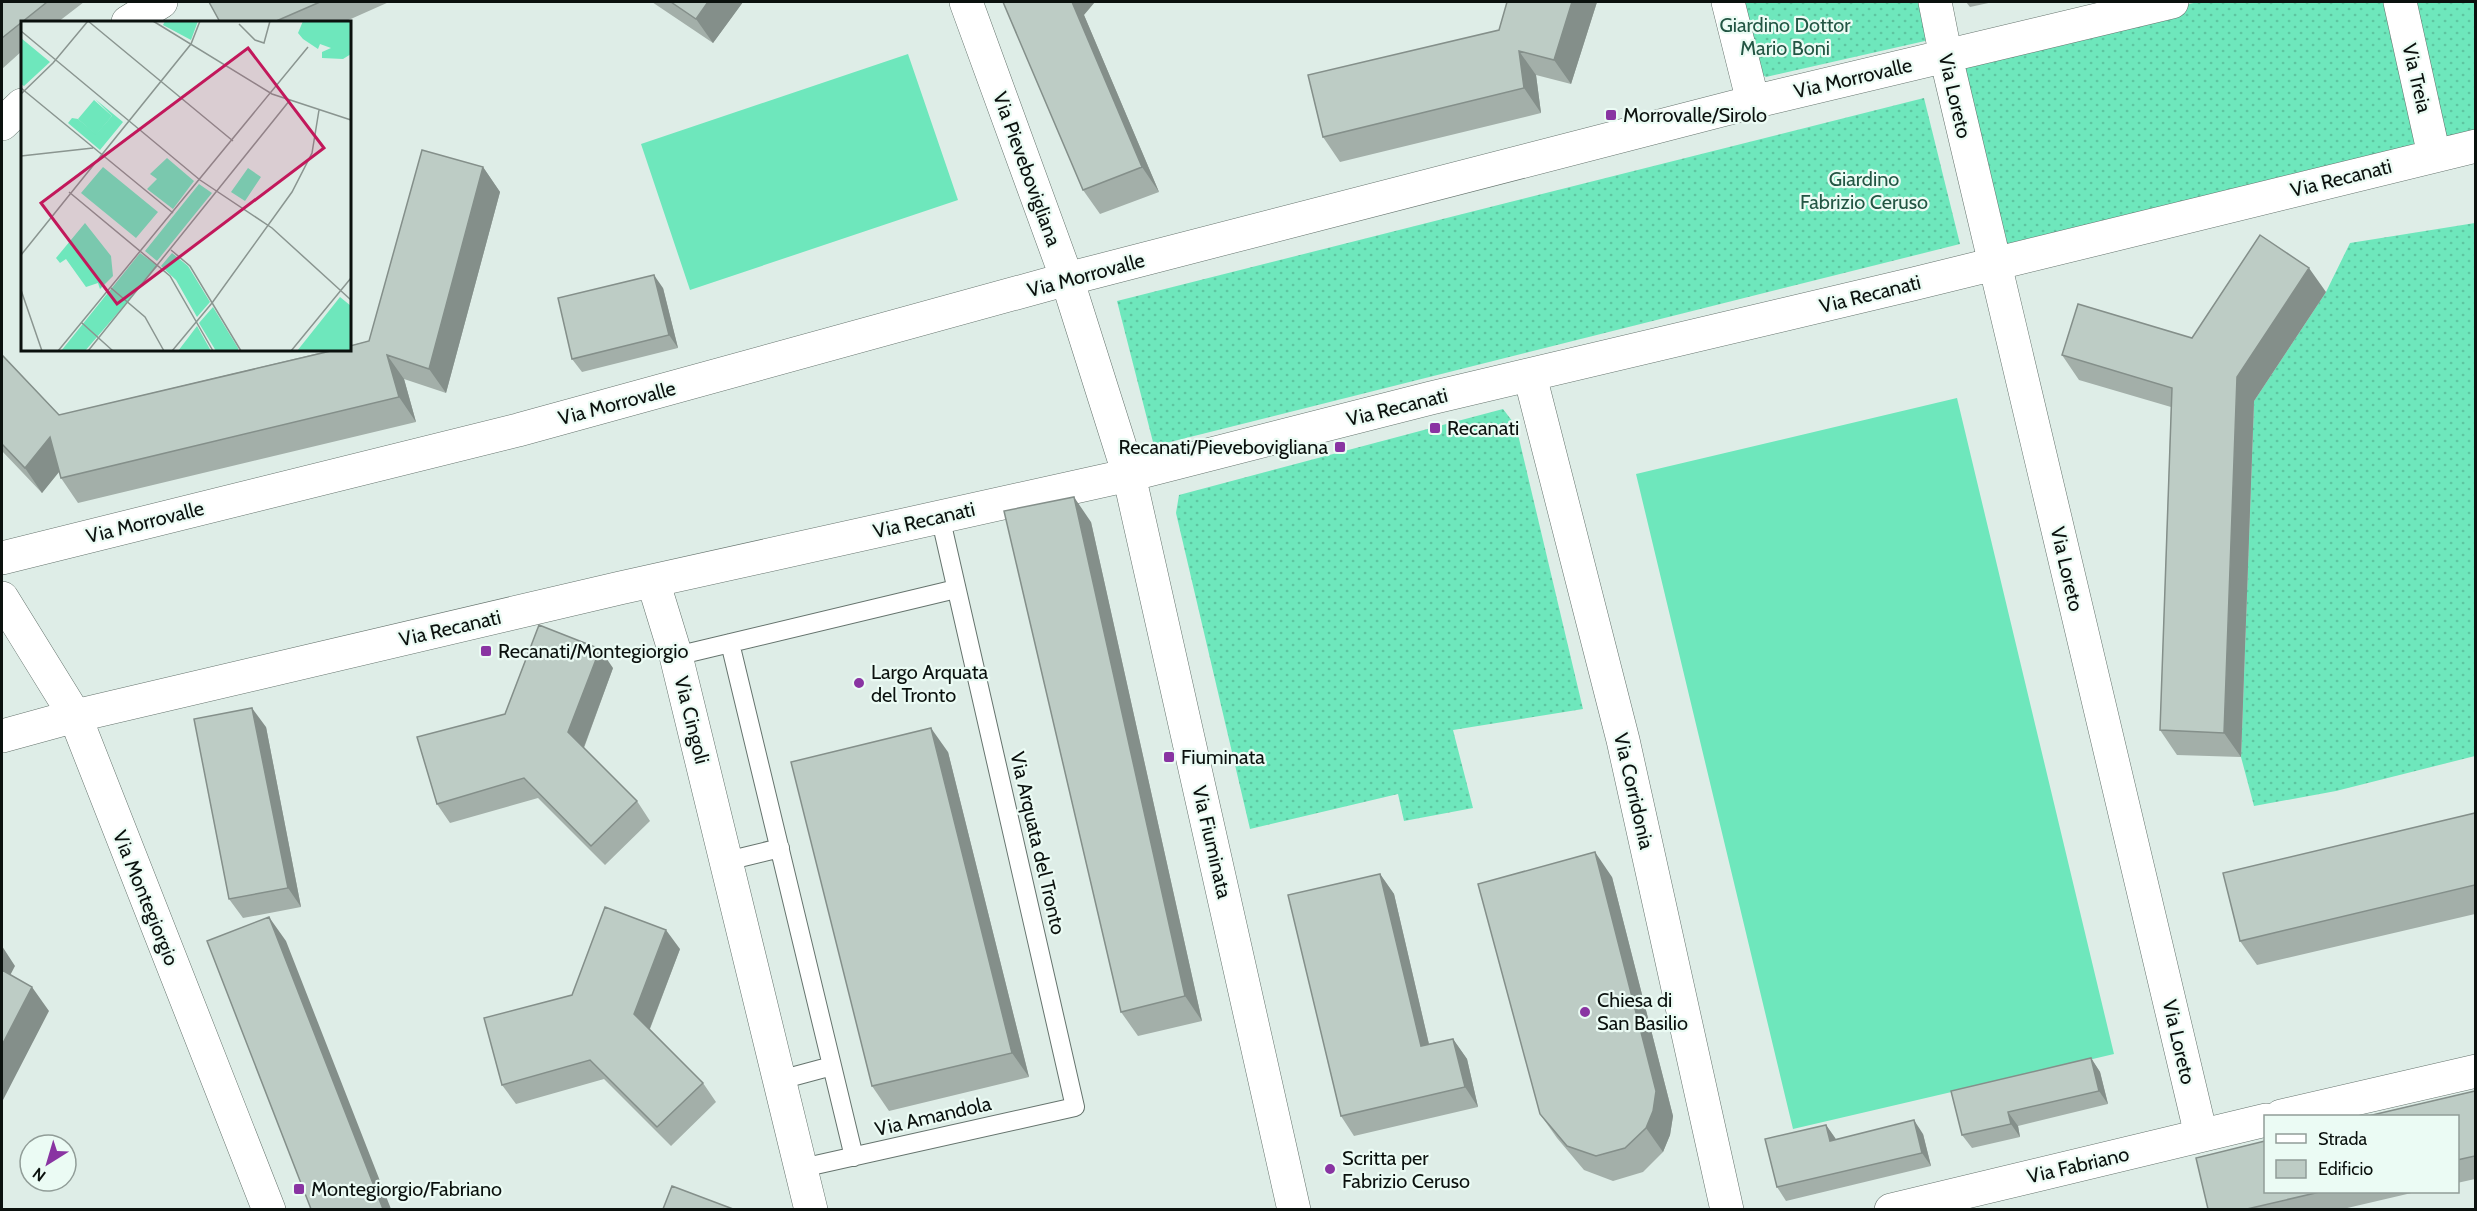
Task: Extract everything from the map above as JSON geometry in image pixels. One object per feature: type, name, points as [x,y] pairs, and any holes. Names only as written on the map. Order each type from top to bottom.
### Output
[{"type":"street","points":[[130,21],[161,2]]},
{"type":"street","name":"Via Pievebovigliana","points":[[966,2],[1067,279],[1129,475]]},
{"type":"street","points":[[1728,2],[1753,102]]},
{"type":"street","name":"Via Loreto","points":[[1935,2],[1946,57],[2201,1135]]},
{"type":"street","name":"Via Morrovalle","points":[[2,558],[518,430],[1067,279],[1753,102],[2172,2]]},
{"type":"street","name":"Via Treia","points":[[2400,2],[2434,155]]},
{"type":"street","points":[[2,124],[21,106]]},
{"type":"street","name":"Via Recanati","points":[[2,736],[75,716],[653,581],[1129,475],[1431,398],[1995,264],[2475,146]]},
{"type":"street","name":"Via Corridonia","points":[[1530,376],[1623,740],[1727,1209]]},
{"type":"street","name":"Via Fiuminata","points":[[1129,475],[1294,1209]]},
{"type":"street","name":"Via Cingoli","points":[[653,581],[676,656],[811,1209]]},
{"type":"street","name":"Via Montegiorgio","points":[[2,598],[75,716],[269,1209]]},
{"type":"street","points":[[2285,1115],[2475,1071]]},
{"type":"street","name":"Via Fabriano","points":[[1891,1209],[2264,1120]]},
{"type":"lane","points":[[676,656],[956,589],[940,516]]},
{"type":"lane","name":"Via Arquata del Tronto","points":[[956,589],[1075,1107]]},
{"type":"lane","points":[[730,643],[854,1156]]},
{"type":"lane","points":[[727,861],[780,848]]},
{"type":"lane","points":[[780,1080],[832,1066]]},
{"type":"lane","name":"Via Amandola","points":[[802,1168],[1075,1107]]},
{"type":"green space","name":"Giardino Dottor Mario Boni","points":[[1741,2],[1923,2],[1929,38],[1925,41],[1766,77],[1760,73]]},
{"type":"green space","points":[[2198,2],[2475,2],[2475,144],[2012,260],[1946,57]]},
{"type":"green space","points":[[908,54],[958,200],[690,290],[641,144]]},
{"type":"green space","name":"Giardino Fabrizio Ceruso","points":[[1924,98],[1960,244],[1154,446],[1117,301]]},
{"type":"green space","points":[[2475,223],[2475,756],[2336,791],[2254,806],[2241,757],[2254,401],[2326,292],[2350,243]]},
{"type":"green space","points":[[1957,398],[2114,1054],[1793,1129],[1636,474]]},
{"type":"green space","points":[[1503,409],[1516,426],[1583,709],[1453,730],[1473,808],[1404,821],[1398,794],[1250,829],[1176,513],[1179,495]]},
{"type":"building","points":[[2,2],[47,2],[21,21],[2,38]]},
{"type":"building","points":[[209,2],[320,2],[276,21],[219,21]]},
{"type":"building","points":[[671,2],[708,2],[696,19]]},
{"type":"building","points":[[1003,2],[1072,2],[1142,167],[1083,190]]},
{"type":"building","points":[[1507,2],[1572,2],[1554,60],[1519,51],[1524,88],[1323,137],[1308,75],[1499,30]]},
{"type":"building","points":[[422,150],[483,167],[429,369],[387,355],[399,397],[61,478],[50,437],[25,468],[2,444],[2,355],[59,415],[331,351],[351,351],[351,346],[369,341]]},
{"type":"building","points":[[2260,235],[2309,268],[2237,377],[2224,733],[2160,730],[2172,388],[2062,355],[2078,304],[2192,338]]},
{"type":"building","points":[[654,275],[669,335],[572,359],[558,298]]},
{"type":"building","points":[[1074,497],[1185,996],[1121,1012],[1004,511]]},
{"type":"building","points":[[539,625],[600,649],[568,732],[637,801],[591,846],[524,778],[437,804],[417,737],[505,714]]},
{"type":"building","points":[[252,708],[288,888],[229,899],[194,719]]},
{"type":"building","points":[[931,728],[1012,1053],[872,1086],[791,762]]},
{"type":"building","points":[[2475,813],[2475,885],[2240,941],[2223,873]]},
{"type":"building","name":"Chiesa di San Basilio","points":[[1595,852],[1656,1091],[1653,1111],[1646,1128],[1625,1148],[1596,1156],[1567,1146],[1540,1114],[1478,884]]},
{"type":"building","points":[[1380,874],[1421,1046],[1453,1039],[1465,1087],[1341,1116],[1288,895]]},
{"type":"building","points":[[605,907],[666,930],[634,1014],[703,1083],[657,1127],[590,1060],[502,1085],[484,1018],[572,995]]},
{"type":"building","points":[[269,917],[383,1209],[311,1209],[207,941]]},
{"type":"building","points":[[2,970],[32,987],[2,1045]]},
{"type":"building","points":[[2091,1058],[2099,1091],[2008,1112],[2011,1124],[1962,1135],[1951,1091]]},
{"type":"building","points":[[2475,1091],[2475,1156],[2459,1160],[2459,1115],[2372,1115]]},
{"type":"building","points":[[1914,1120],[1922,1153],[1777,1187],[1765,1139],[1826,1125],[1830,1141]]},
{"type":"building","points":[[2264,1141],[2264,1193],[2315,1193],[2247,1209],[2208,1209],[2196,1158]]},
{"type":"building","points":[[672,1186],[733,1209],[663,1209]]},
{"type":"place","name":"Morrovalle/Sirolo","points":[[1611,115]]},
{"type":"place","name":"Recanati","points":[[1435,428]]},
{"type":"place","name":"Recanati/Pievebovigliana","points":[[1340,447]]},
{"type":"place","name":"Recanati/Montegiorgio","points":[[486,651]]},
{"type":"place","name":"Largo Arquata del Tronto","points":[[859,683]]},
{"type":"place","name":"Fiuminata","points":[[1169,757]]},
{"type":"place","name":"Chiesa di San Basilio","points":[[1585,1012]]},
{"type":"place","name":"Scritta per Fabrizio Ceruso","points":[[1330,1169]]},
{"type":"place","name":"Montegiorgio/Fabriano","points":[[299,1189]]}]
